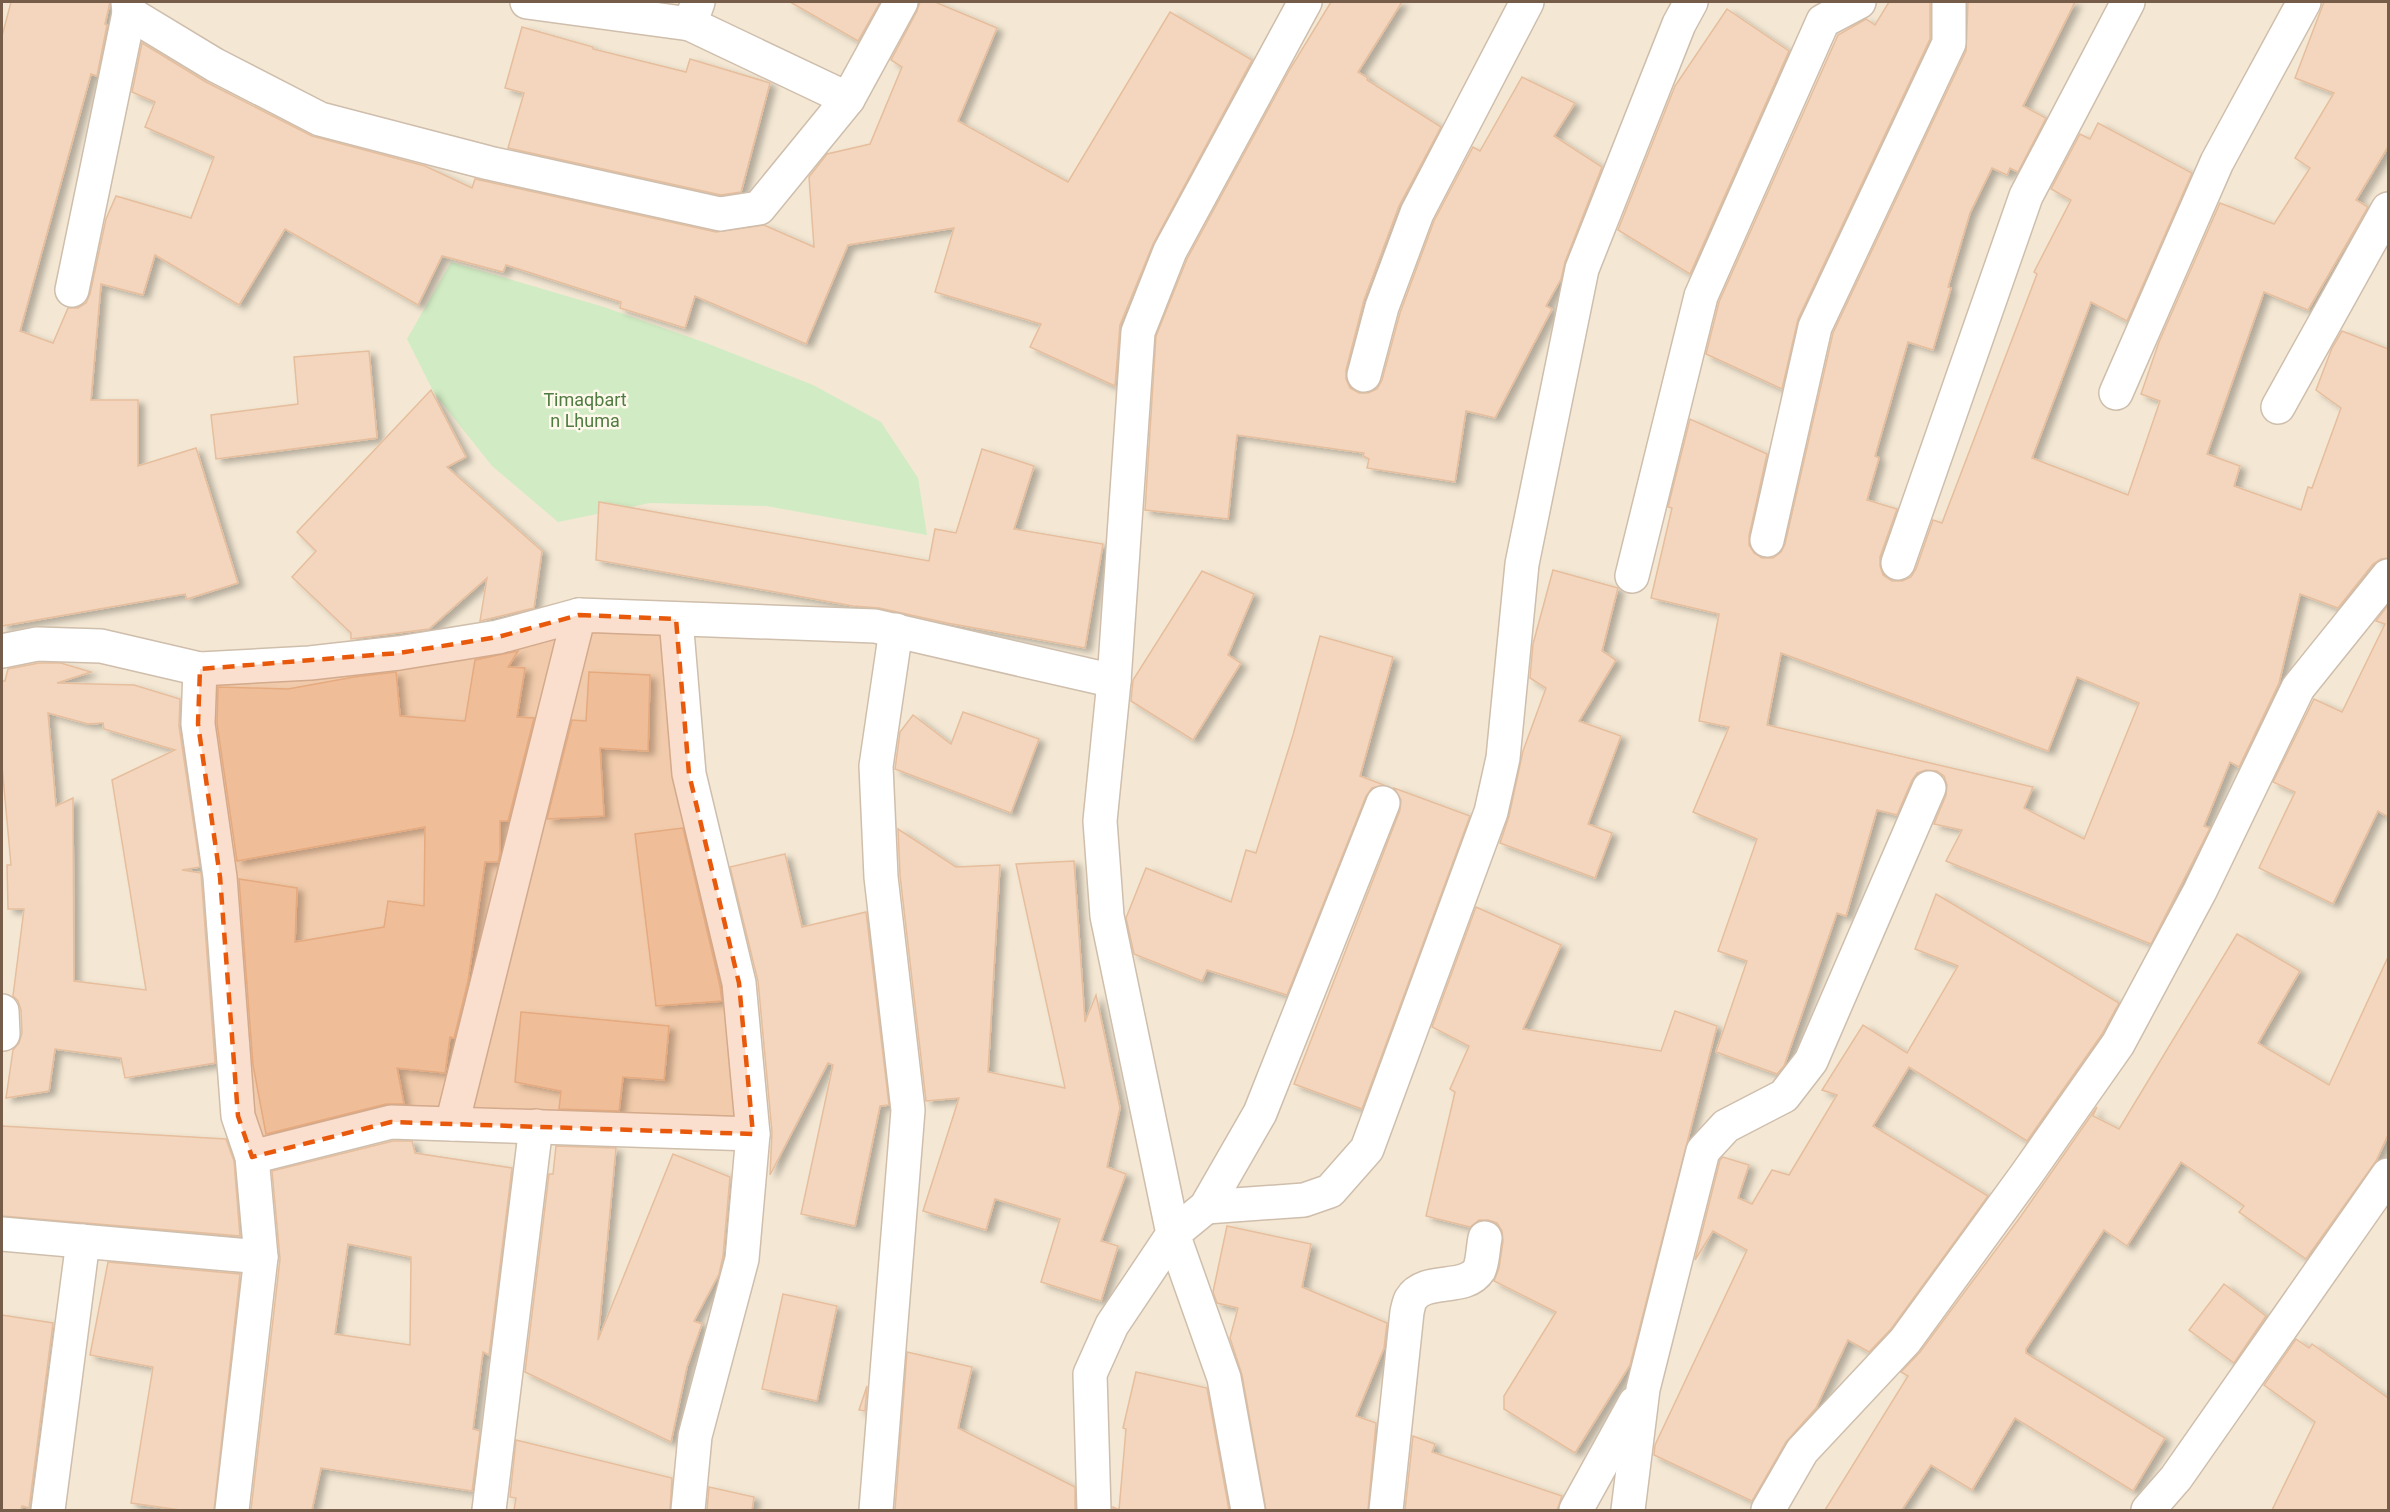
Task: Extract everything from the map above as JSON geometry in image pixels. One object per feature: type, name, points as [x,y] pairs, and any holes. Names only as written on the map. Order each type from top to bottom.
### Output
[{"type":"street","points":[[527,2],[694,13],[848,99]]},
{"type":"street","points":[[72,290],[128,7],[214,65],[320,119],[489,163],[720,214],[759,208],[848,99],[901,2]]},
{"type":"street","points":[[1248,1510],[1224,1378],[1173,1234],[1107,916],[1100,821],[1114,681],[1137,332],[1170,250],[1305,2]]},
{"type":"street","points":[[1364,375],[1382,307],[1417,213],[1527,2]]},
{"type":"street","points":[[1206,1207],[1304,1200],[1330,1191],[1367,1149],[1491,812],[1503,758],[1522,564],[1582,269],[1675,36],[1691,2]]},
{"type":"street","points":[[1632,576],[1701,296],[1822,21],[1859,2]]},
{"type":"street","points":[[1767,540],[1815,327],[1949,43],[1950,2]]},
{"type":"street","points":[[1898,563],[2026,196],[2128,2]]},
{"type":"street","points":[[2116,393],[2217,162],[2304,2]]},
{"type":"street","points":[[2278,407],[2388,209]]},
{"type":"street","points":[[1768,1510],[1802,1451],[1905,1341],[2118,1044],[2200,891],[2298,688],[2388,576]]},
{"type":"street","points":[[2,651],[37,644],[101,646],[200,669],[310,663],[399,653],[498,637],[579,615],[875,626],[1114,681]]},
{"type":"street","points":[[452,1124],[579,615]]},
{"type":"street","points":[[676,619],[689,774],[739,983],[753,1134],[741,1259],[694,1436],[688,1510]]},
{"type":"street","points":[[876,1510],[908,1110],[881,878],[876,766],[896,630]]},
{"type":"street","points":[[200,669],[198,724],[220,877],[238,1116],[252,1157],[261,1257],[232,1510]]},
{"type":"street","points":[[1628,1510],[1643,1389],[1703,1151],[1726,1126],[1784,1096],[1811,1061],[1929,788]]},
{"type":"street","points":[[1094,1510],[1089,1374],[1112,1325],[1173,1234],[1206,1207],[1260,1113],[1383,804]]},
{"type":"street","points":[[252,1157],[391,1122],[753,1134]]},
{"type":"street","points":[[489,1510],[536,1126]]},
{"type":"street","points":[[2148,1510],[2176,1478],[2388,1175]]},
{"type":"street","points":[[2,1234],[261,1257]]},
{"type":"street","points":[[1386,1510],[1407,1312],[1411,1298],[1420,1290],[1473,1275],[1479,1269],[1485,1238]]},
{"type":"street","points":[[48,1510],[83,1240]]},
{"type":"street","points":[[1576,1510],[1643,1389]]},
{"type":"highlighted area","points":[[579,615],[676,619],[689,774],[739,983],[753,1134],[391,1122],[252,1157],[238,1116],[220,877],[198,724],[200,669],[399,653],[498,637]]},
{"type":"shaded area","points":[[2,2],[2388,2],[2388,1510],[2,1510]]},
{"type":"green space","name":"Timaqbart n Lḥuma","points":[[451,262],[604,307],[706,343],[813,385],[881,422],[918,478],[927,535],[766,506],[650,503],[558,522],[492,466],[434,393],[407,339]]},
{"type":"building","points":[[11,2],[110,2],[97,76],[91,74],[20,331],[53,343],[68,308],[78,308],[86,303],[90,294],[106,219],[116,196],[191,218],[214,157],[145,127],[155,102],[132,92],[142,43],[206,82],[312,136],[425,166],[472,188],[475,179],[716,232],[764,225],[814,247],[809,177],[827,154],[870,144],[902,67],[891,60],[920,2],[935,2],[997,28],[958,121],[1068,182],[1170,12],[1252,60],[1153,244],[1120,325],[1115,386],[1030,347],[1041,324],[935,292],[954,228],[848,245],[806,344],[695,296],[685,328],[620,308],[621,302],[506,265],[503,272],[442,256],[418,305],[285,229],[239,305],[155,255],[143,295],[101,284],[91,400],[138,400],[138,466],[196,448],[238,583],[187,599],[185,594],[2,626],[2,36]]},
{"type":"building","points":[[790,2],[880,2],[858,41]]},
{"type":"building","points":[[1331,2],[1402,2],[1358,72],[1441,127],[1399,206],[1364,300],[1346,370],[1346,379],[1350,388],[1359,393],[1368,393],[1377,389],[1382,380],[1400,313],[1434,221],[1473,147],[1480,151],[1522,77],[1575,103],[1554,136],[1602,167],[1565,262],[1561,279],[1546,306],[1552,309],[1495,418],[1466,411],[1455,482],[1367,468],[1369,459],[1363,456],[1364,453],[1237,435],[1228,519],[1145,510],[1156,336],[1187,259],[1290,69]]},
{"type":"building","points":[[1889,2],[1930,2],[1930,39],[1798,319],[1782,389],[1706,354],[1719,302],[1838,35],[1866,19],[1875,25]]},
{"type":"building","points":[[1968,2],[2075,2],[2023,106],[2046,118],[2018,172],[2010,168],[2007,175],[1992,168],[1970,213],[1948,287],[1951,288],[1933,350],[1908,342],[1875,456],[1879,458],[1867,500],[1897,509],[1880,557],[1883,575],[1892,581],[1902,581],[1911,577],[1933,520],[1942,523],[2037,274],[2034,272],[2071,200],[2051,189],[2080,134],[2090,139],[2098,123],[2192,173],[2127,321],[2091,302],[2032,458],[2128,495],[2160,401],[2141,394],[2159,342],[2220,203],[2274,224],[2310,168],[2295,158],[2334,93],[2295,78],[2324,2],[2388,2],[2388,147],[2356,200],[2368,207],[2308,310],[2264,292],[2207,454],[2240,466],[2234,486],[2301,510],[2308,487],[2312,488],[2341,408],[2316,390],[2332,348],[2342,331],[2388,349],[2388,558],[2373,564],[2338,608],[2300,594],[2279,683],[2239,767],[2230,762],[2204,826],[2210,828],[2151,944],[1946,861],[1962,830],[1934,824],[1946,795],[1947,785],[1944,776],[1937,771],[1926,770],[1917,773],[1897,815],[1877,810],[1846,916],[1837,913],[1784,1066],[1777,1074],[1716,1052],[1747,961],[1718,951],[1757,839],[1693,812],[1729,727],[1699,721],[1719,614],[1651,598],[1672,508],[1668,507],[1690,419],[1767,454],[1749,545],[1754,553],[1762,558],[1773,558],[1781,552],[1785,544],[1833,333],[1966,51]],"holes":[[[1781,653],[2048,751],[2077,677],[2139,703],[2084,839],[2024,808],[2033,787],[1767,725]]]},
{"type":"building","points":[[1727,9],[1789,51],[1690,274],[1618,230],[1675,86]]},
{"type":"building","points":[[522,27],[593,47],[593,49],[686,72],[690,59],[770,83],[741,192],[721,195],[508,148],[524,93],[505,88]]},
{"type":"building","points":[[369,351],[377,438],[216,459],[211,415],[298,404],[294,357]]},
{"type":"building","points":[[431,390],[466,457],[447,467],[542,551],[534,608],[480,621],[487,578],[429,629],[351,639],[351,633],[292,577],[316,551],[297,532]]},
{"type":"building","points":[[982,449],[1034,466],[1014,529],[1103,544],[1085,648],[879,608],[853,606],[596,560],[599,502],[929,561],[935,529],[956,533]]},
{"type":"building","points":[[1553,570],[1618,588],[1602,651],[1616,660],[1579,721],[1621,736],[1588,824],[1612,833],[1595,878],[1500,843],[1509,816],[1523,751],[1546,688],[1530,678],[1533,644]]},
{"type":"building","points":[[1202,571],[1254,594],[1228,655],[1241,663],[1193,740],[1131,701],[1133,680]]},
{"type":"building","points":[[2388,605],[2388,817],[2378,811],[2333,904],[2259,868],[2295,792],[2273,782],[2314,699],[2342,712],[2385,624],[2376,621]]},
{"type":"building","points":[[1320,636],[1393,657],[1360,776],[1384,785],[1372,788],[1366,796],[1287,995],[1207,970],[1202,981],[1134,954],[1126,918],[1146,868],[1231,902],[1246,850],[1256,853],[1293,735]]},
{"type":"building","points":[[518,651],[508,667],[525,668],[517,717],[534,718],[508,821],[500,821],[498,862],[485,862],[468,981],[454,1038],[450,1037],[445,1073],[397,1068],[404,1104],[386,1104],[266,1134],[253,1065],[239,879],[297,888],[295,942],[384,927],[388,901],[424,906],[425,827],[237,861],[217,723],[218,687],[288,689],[396,672],[400,716],[465,721],[475,660]]},
{"type":"building","points":[[39,663],[61,663],[91,672],[57,683],[134,685],[180,699],[179,726],[200,867],[182,870],[201,873],[215,1063],[125,1078],[121,1058],[55,1049],[49,1091],[6,1098],[13,1050],[19,1043],[22,1033],[21,1010],[18,1001],[13,996],[24,909],[8,909],[7,865],[11,865],[2,766],[2,681],[5,681],[8,669]],"holes":[[[48,713],[88,724],[103,723],[104,729],[175,750],[112,780],[146,990],[74,981],[73,798],[56,806]]]},
{"type":"building","points":[[589,672],[650,675],[648,751],[600,748],[604,816],[547,819],[572,720],[586,721]]},
{"type":"building","points":[[963,712],[1039,739],[1011,813],[895,769],[900,732],[913,715],[951,744]]},
{"type":"building","points":[[1394,788],[1470,816],[1362,1109],[1294,1084],[1400,810],[1401,800]]},
{"type":"building","points":[[683,828],[722,1001],[656,1006],[635,834]]},
{"type":"building","points":[[898,829],[956,867],[1000,865],[988,1072],[1065,1088],[1016,864],[1074,861],[1085,1022],[1096,995],[1120,1108],[1107,1167],[1126,1174],[1101,1241],[1118,1246],[1101,1301],[1041,1282],[1060,1219],[995,1199],[986,1230],[923,1211],[959,1098],[926,1101],[900,875]]},
{"type":"building","points":[[785,854],[802,927],[866,912],[889,1105],[880,1106],[855,1226],[801,1214],[833,1065],[828,1063],[770,1175],[772,1132],[758,981],[730,867]]},
{"type":"building","points":[[1936,894],[2119,1003],[2102,1034],[2027,1141],[1909,1067],[1873,1126],[1988,1196],[1891,1329],[1869,1352],[1848,1340],[1816,1408],[1786,1442],[1752,1501],[1654,1455],[1655,1445],[1747,1250],[1713,1231],[1695,1260],[1720,1160],[1723,1157],[1749,1165],[1738,1198],[1752,1204],[1772,1170],[1789,1175],[1837,1095],[1822,1090],[1863,1025],[1907,1053],[1958,966],[1915,949]]},
{"type":"building","points":[[1476,907],[1561,945],[1523,1029],[1661,1051],[1675,1011],[1717,1026],[1630,1365],[1575,1453],[1504,1409],[1504,1396],[1556,1312],[1494,1281],[1499,1268],[1503,1241],[1502,1231],[1497,1223],[1479,1220],[1470,1227],[1426,1216],[1455,1092],[1450,1089],[1469,1046],[1432,1027]]},
{"type":"building","points":[[2237,934],[2300,971],[2258,1043],[2329,1085],[2388,957],[2388,1135],[2376,1161],[2306,1259],[2239,1212],[2244,1206],[2181,1162],[2127,1246],[2104,1230],[2026,1349],[2026,1353],[2165,1438],[2133,1491],[2015,1418],[1972,1490],[1931,1465],[1902,1510],[1825,1510],[1908,1376],[1901,1372],[1920,1352],[2021,1216],[2097,1107],[2093,1116],[2119,1129]]},
{"type":"building","points":[[521,1012],[669,1026],[664,1080],[623,1077],[619,1111],[559,1109],[561,1091],[515,1082]]},
{"type":"building","points":[[2,1126],[226,1139],[234,1161],[240,1236],[2,1216]]},
{"type":"building","points":[[393,1141],[412,1141],[415,1153],[512,1168],[489,1355],[483,1352],[473,1429],[480,1431],[472,1491],[321,1468],[312,1510],[251,1510],[280,1259],[272,1171]],"holes":[[[348,1244],[411,1257],[410,1345],[335,1334]]]},
{"type":"building","points":[[556,1146],[616,1148],[598,1340],[673,1154],[730,1177],[723,1256],[719,1274],[694,1321],[702,1324],[687,1367],[671,1442],[525,1372],[549,1174],[553,1174]]},
{"type":"building","points":[[1227,1226],[1311,1244],[1302,1287],[1387,1323],[1384,1348],[1356,1416],[1376,1423],[1368,1510],[1266,1510],[1242,1375],[1230,1338],[1238,1308],[1217,1303],[1213,1292]]},
{"type":"building","points":[[108,1262],[240,1274],[214,1510],[180,1510],[131,1503],[153,1367],[90,1355]]},
{"type":"building","points":[[2224,1284],[2266,1316],[2234,1363],[2189,1330]]},
{"type":"building","points":[[783,1294],[837,1306],[817,1401],[762,1389]]},
{"type":"building","points":[[2,1315],[53,1323],[29,1508],[22,1506],[21,1510],[2,1510]]},
{"type":"building","points":[[2296,1339],[2309,1348],[2312,1344],[2388,1398],[2388,1510],[2272,1510],[2315,1422],[2264,1385]]},
{"type":"building","points":[[907,1352],[972,1367],[958,1428],[1075,1487],[1075,1510],[895,1510]]},
{"type":"building","points":[[1136,1372],[1207,1388],[1229,1510],[1119,1510],[1126,1429],[1123,1428]]},
{"type":"building","points":[[867,1386],[865,1411],[859,1410]]},
{"type":"building","points":[[1413,1436],[1435,1444],[1432,1452],[1562,1496],[1557,1510],[1405,1510]]},
{"type":"building","points":[[516,1440],[672,1478],[670,1510],[514,1510],[516,1498],[510,1497]]},
{"type":"building","points":[[709,1487],[754,1497],[752,1510],[707,1510]]}]
